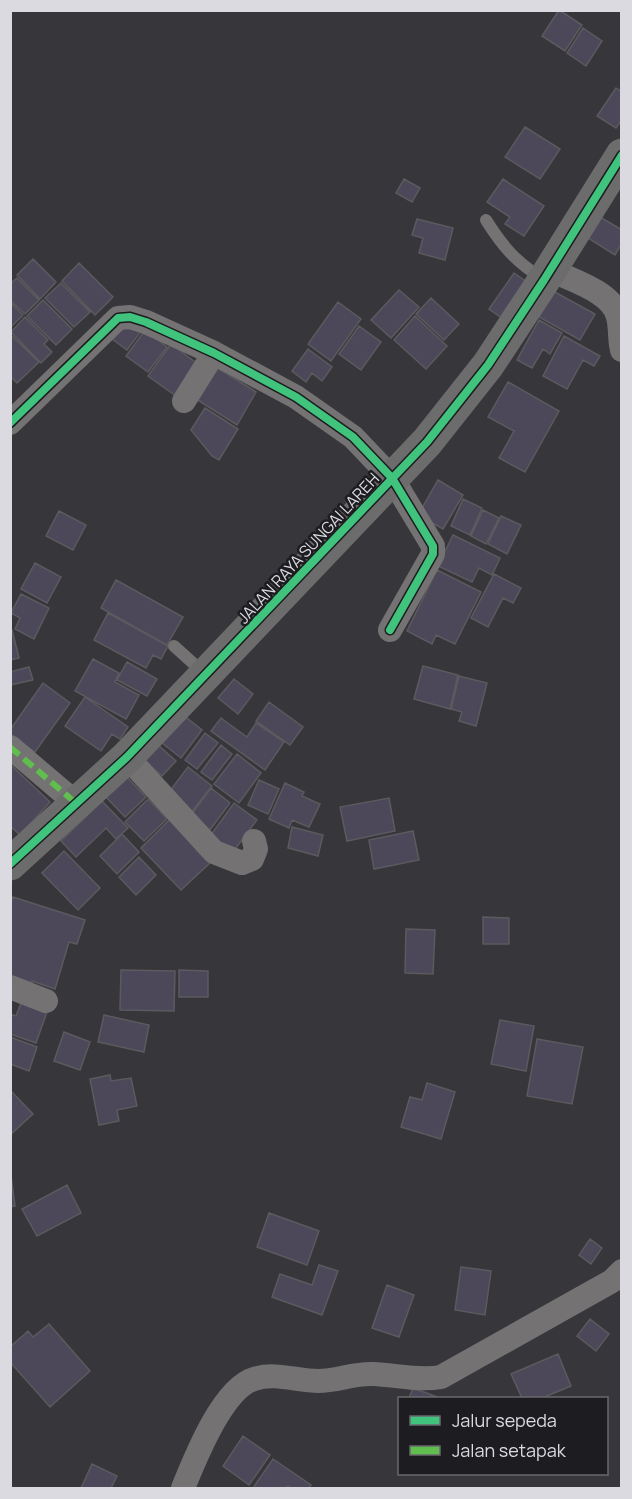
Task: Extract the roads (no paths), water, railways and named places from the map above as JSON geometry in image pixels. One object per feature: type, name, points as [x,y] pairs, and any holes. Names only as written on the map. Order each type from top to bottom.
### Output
[{"type":"street","name":"JALAN RAYA SUNGAI LAREH","points":[[10,864],[127,757],[427,442],[488,365],[548,275],[621,155]]},
{"type":"street","points":[[548,275],[601,294],[609,300],[618,316],[621,350]]},
{"type":"street","points":[[10,423],[118,318],[130,317],[146,322],[214,353],[297,397],[353,437],[392,478],[433,546],[433,551],[390,630]]},
{"type":"street","points":[[184,401],[214,353]]},
{"type":"street","points":[[10,747],[77,804]]},
{"type":"street","points":[[127,757],[214,852],[242,863],[252,859],[256,849],[254,841]]},
{"type":"street","points":[[10,987],[46,1000]]},
{"type":"street","points":[[183,1488],[203,1442],[222,1409],[238,1389],[253,1379],[272,1376],[326,1380],[367,1374],[428,1380],[441,1377],[612,1281],[621,1271]]},
{"type":"lane","points":[[486,220],[499,241],[516,260],[548,275]]},
{"type":"lane","points":[[174,646],[206,675]]}]
